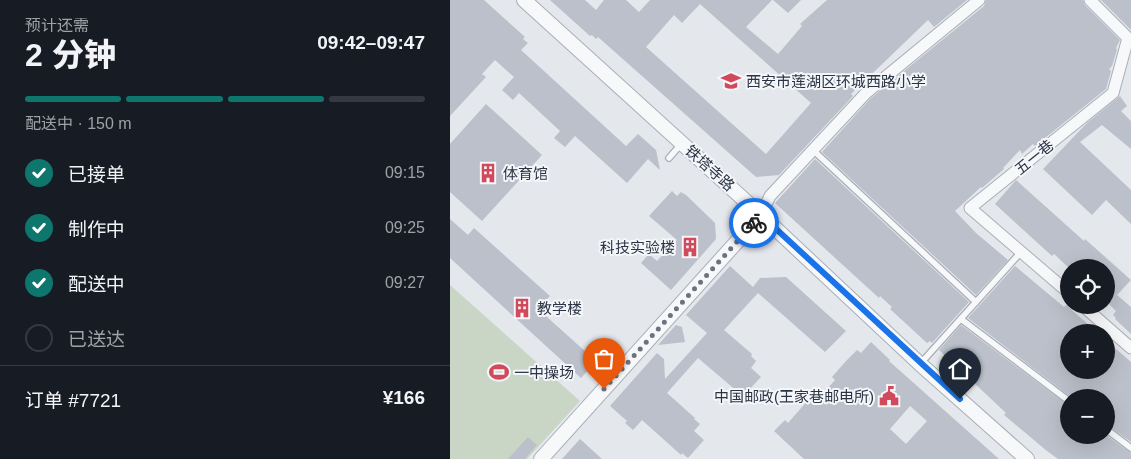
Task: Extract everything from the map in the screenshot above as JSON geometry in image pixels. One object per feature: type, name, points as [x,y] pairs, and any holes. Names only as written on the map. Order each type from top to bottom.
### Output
[{"type":"street","name":"铁塔寺路","points":[[524,0],[761,215],[920,364],[1027,459]]},
{"type":"street","points":[[541,459],[761,215],[770,196],[814,151],[866,93],[979,0]]},
{"type":"street","name":"五一巷","points":[[1060,285],[970,208],[1114,93],[1128,38],[1090,0]]},
{"type":"street","points":[[1092,314],[1131,348]]},
{"type":"lane","points":[[669,158],[682,143]]},
{"type":"lane","points":[[814,151],[976,302]]},
{"type":"lane","points":[[920,364],[1021,252]]},
{"type":"lane","points":[[960,319],[1060,394]]},
{"type":"lane","points":[[1115,436],[1131,448]]},
{"type":"green space","name":"一中操场","points":[[450,285],[580,401],[527,459],[450,459]]},
{"type":"building","points":[[450,0],[484,0],[525,37],[523,39],[528,43],[521,50],[626,146],[638,134],[656,150],[660,170],[648,159],[627,183],[575,136],[565,147],[554,138],[560,131],[519,93],[513,100],[502,90],[514,77],[495,60],[482,74],[486,77],[450,116]]},
{"type":"building","points":[[550,0],[585,0],[596,10],[604,0],[626,0],[639,12],[650,0],[772,0],[746,27],[778,54],[802,26],[800,24],[827,0],[967,0],[934,27],[928,20],[851,94],[853,96],[779,175],[756,177],[598,37],[596,39],[592,35],[590,36]],"holes":[[[700,4],[811,103],[766,154],[646,47],[674,15],[682,23]]]},
{"type":"building","points":[[773,0],[801,0],[788,13]]},
{"type":"building","points":[[986,0],[1083,0],[1085,5],[1120,40],[1112,66],[1109,69],[1111,71],[1106,89],[1035,146],[1033,144],[1022,154],[1020,150],[1004,169],[955,211],[976,233],[1008,260],[976,295],[822,152],[871,98],[984,6]]},
{"type":"building","points":[[1101,0],[1131,0],[1131,30]]},
{"type":"building","points":[[1120,96],[1127,106],[1121,111],[1131,121],[1131,149],[1102,125],[1080,142],[1131,190],[1131,224],[1106,200],[1092,215],[1043,169],[1087,123]]},
{"type":"building","name":"体育馆","points":[[486,104],[542,155],[482,221],[450,192],[450,144]]},
{"type":"building","points":[[815,159],[969,302],[932,343],[930,341],[927,343],[890,309],[892,307],[880,296],[879,298],[775,203]]},
{"type":"building","points":[[1016,180],[1084,241],[1085,239],[1107,259],[1060,260],[1054,254],[1052,256],[995,204]]},
{"type":"building","name":"科技实验楼","points":[[672,191],[677,196],[681,192],[686,195],[715,223],[716,239],[671,290],[641,263],[649,254],[657,261],[677,240],[649,216]]},
{"type":"building","name":"教学楼","points":[[450,219],[468,235],[474,228],[550,296],[538,309],[596,361],[581,378],[450,258]]},
{"type":"building","points":[[730,266],[753,287],[760,278],[786,277],[846,331],[825,352],[758,293],[724,330],[752,354],[751,356],[756,361],[751,368],[761,377],[745,394],[740,389],[738,392],[698,358],[667,393],[700,424],[694,431],[704,440],[688,458],[682,453],[681,455],[642,420],[633,430],[625,423],[627,421],[610,406],[657,353],[664,359],[665,379],[707,333],[686,315]]},
{"type":"building","points":[[1015,266],[1060,304],[1060,314],[1076,314],[1088,324],[1060,324],[1060,379],[1115,379],[1115,348],[1131,362],[1131,442],[1115,430],[1115,389],[1060,389],[968,318]]},
{"type":"building","points":[[1115,266],[1131,280],[1117,295],[1131,307],[1131,334],[1115,319],[1113,315],[1116,311]]},
{"type":"building","points":[[676,325],[682,327],[685,342],[658,345]]},
{"type":"building","points":[[961,325],[1060,399],[1060,444],[1115,444],[1115,441],[1131,453],[1131,459],[1058,459],[1004,415],[1006,413],[939,350]]},
{"type":"building","points":[[871,342],[889,361],[999,459],[804,459],[774,431],[785,420],[788,423],[816,391],[821,396],[835,380],[832,377],[846,361],[857,350],[861,353]],"holes":[[[910,406],[927,421],[906,444],[890,429]]]},
{"type":"building","points":[[528,437],[537,445],[525,459],[508,459]]},
{"type":"building","points":[[580,439],[602,459],[562,459]]},
{"type":"way so far","points":[[604,389],[754,223]]},
{"type":"place","name":"西安市莲湖区环城西路小学","points":[[731,81]]},
{"type":"place","name":"体育馆","points":[[488,173]]},
{"type":"place","name":"科技实验楼","points":[[690,247]]},
{"type":"place","name":"教学楼","points":[[522,308]]},
{"type":"place","name":"一中操场","points":[[499,372]]},
{"type":"place","name":"中国邮政(王家巷邮电所)","points":[[889,396]]},
{"type":"route","points":[[754,223],[761,215],[960,399]]}]
